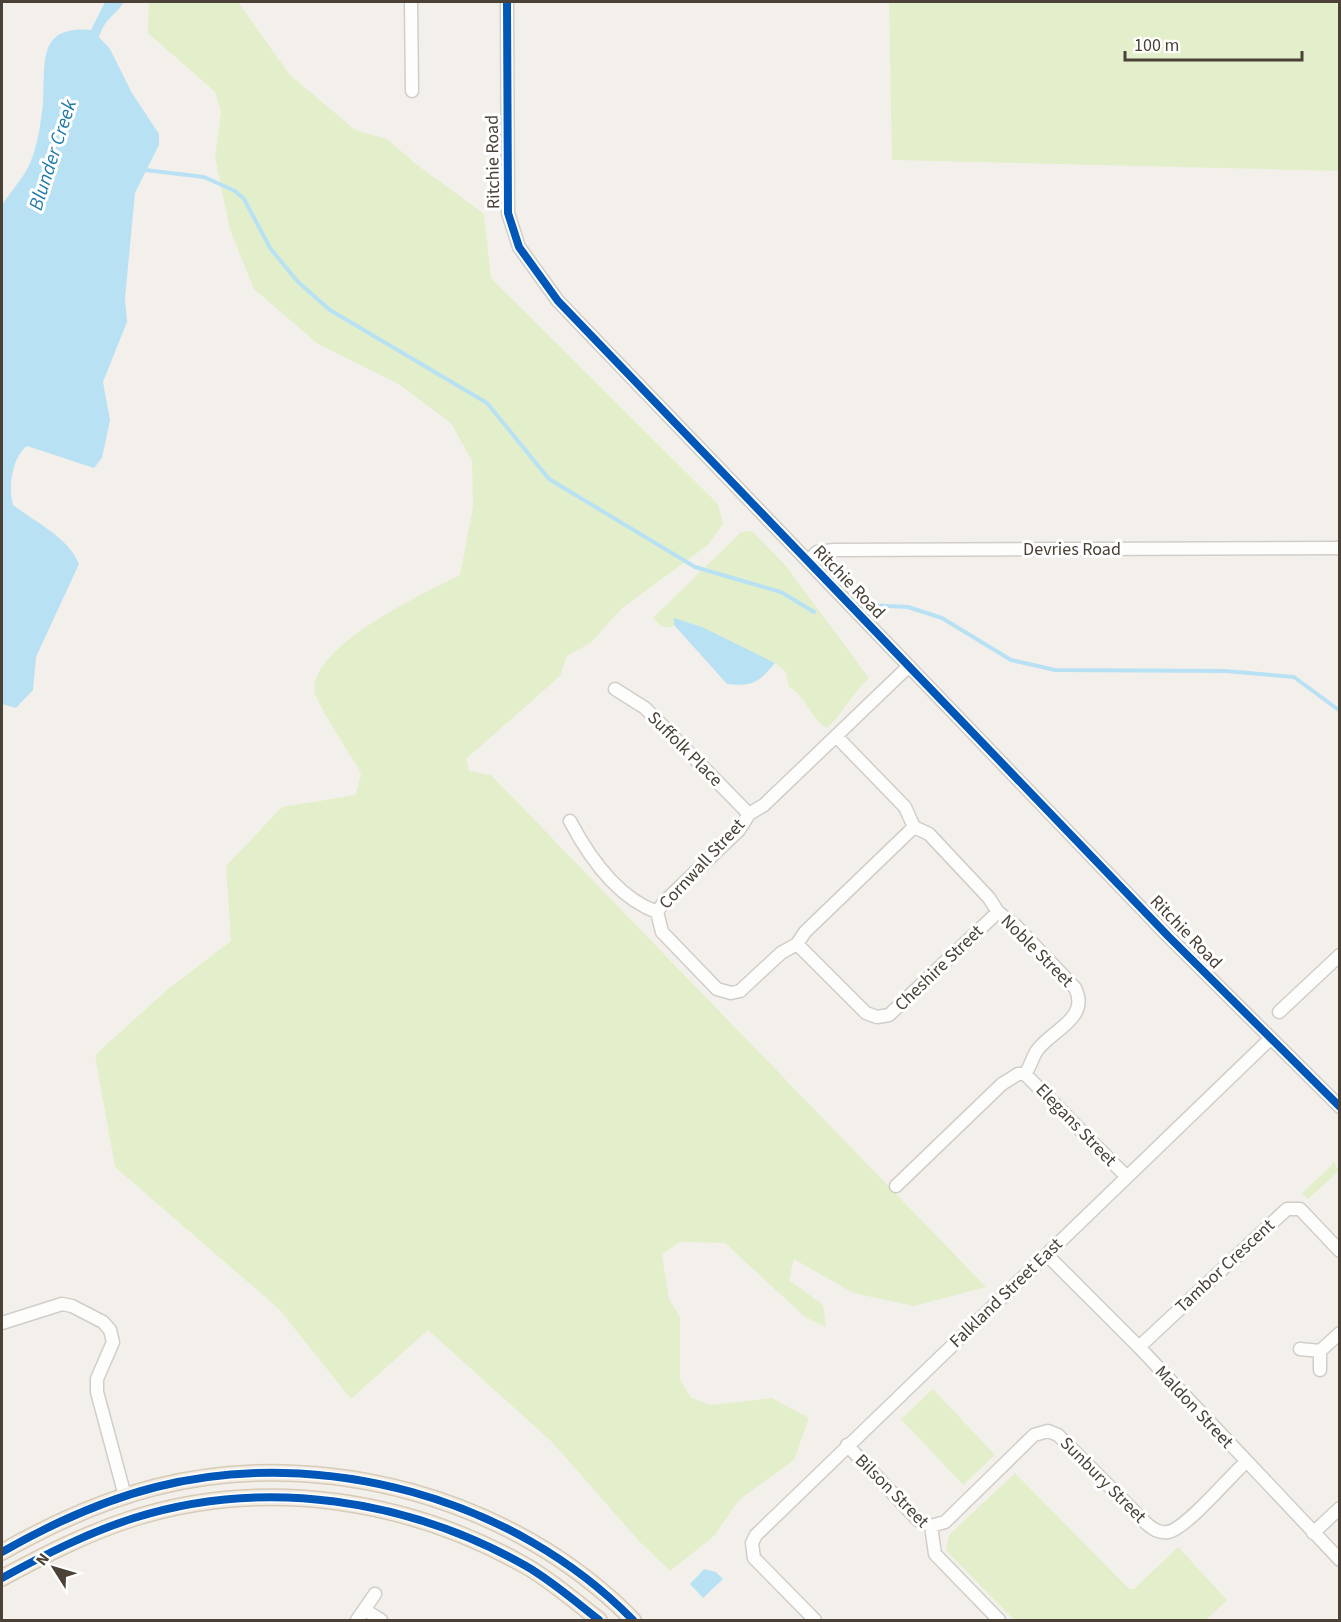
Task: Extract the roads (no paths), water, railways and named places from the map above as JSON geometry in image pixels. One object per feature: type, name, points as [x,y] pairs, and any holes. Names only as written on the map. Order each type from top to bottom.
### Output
[{"type":"main road","points":[[2,1552],[69,1516],[125,1496],[182,1482],[238,1475],[324,1476],[379,1484],[432,1498],[496,1523],[570,1567],[633,1620]]},
{"type":"main road","points":[[2,1578],[79,1538],[135,1518],[187,1505],[288,1497],[345,1502],[395,1512],[439,1526],[484,1544],[527,1567],[599,1620]]},
{"type":"street","points":[[411,2],[412,91]]},
{"type":"street","name":"Ritchie Road","points":[[507,2],[508,213],[519,247],[558,301],[1270,1039],[1340,1107]]},
{"type":"street","name":"Devries Road","points":[[808,561],[817,552],[834,550],[1340,548]]},
{"type":"street","name":"Cornwall Street","points":[[909,666],[764,806],[749,814],[739,830],[664,902],[657,912],[662,932],[717,989],[731,993],[741,991],[782,953],[797,944],[805,932],[914,827]]},
{"type":"street","name":"Suffolk Place","points":[[615,689],[645,708],[749,814]]},
{"type":"street","name":"Noble Street","points":[[837,737],[905,807],[914,827],[929,834],[989,898],[998,912],[1016,926],[1075,988],[1080,997],[1077,1011],[1036,1051],[1025,1074]]},
{"type":"street","points":[[570,821],[585,851],[636,905],[657,912]]},
{"type":"street","name":"Cheshire Street","points":[[797,944],[866,1013],[877,1017],[889,1015],[998,912]]},
{"type":"street","points":[[1279,1012],[1340,955]]},
{"type":"street","name":"Falkland Street East","points":[[815,1620],[752,1553],[752,1543],[756,1535],[1270,1039]]},
{"type":"street","points":[[896,1186],[1002,1084],[1017,1074],[1025,1074]]},
{"type":"street","name":"Elegans Street","points":[[1025,1074],[1127,1177]]},
{"type":"street","name":"Tambor Crescent","points":[[1139,1347],[1287,1209],[1300,1209],[1340,1251]]},
{"type":"street","name":"Maldon Street","points":[[1047,1255],[1139,1347],[1245,1462],[1340,1560]]},
{"type":"street","points":[[2,1323],[62,1305],[72,1306],[103,1322],[110,1330],[113,1342],[97,1379],[97,1392],[125,1496]]},
{"type":"street","points":[[1300,1349],[1320,1351],[1340,1333]]},
{"type":"street","points":[[1320,1351],[1320,1370]]},
{"type":"street","name":"Sunbury Street","points":[[931,1526],[945,1522],[1034,1435],[1048,1431],[1058,1435],[1155,1531],[1165,1533],[1183,1525],[1245,1462]]},
{"type":"street","name":"Bilson Street","points":[[847,1445],[918,1520],[931,1526],[934,1554],[999,1620]]},
{"type":"street","points":[[1313,1533],[1340,1508]]},
{"type":"street","points":[[375,1594],[361,1615],[381,1620]]},
{"type":"water","name":"Blunder Creek","points":[[105,2],[124,2],[107,22],[99,37],[110,49],[132,93],[159,134],[159,145],[135,193],[125,298],[127,322],[103,382],[110,420],[102,458],[94,468],[27,446],[18,457],[12,473],[13,505],[59,538],[79,564],[36,657],[33,690],[16,708],[2,704],[2,205],[30,164],[34,152],[43,104],[45,63],[52,41],[60,34],[73,30],[91,30]]},
{"type":"water","points":[[674,618],[702,627],[775,663],[755,682],[743,685],[727,684],[674,625]]},
{"type":"water","points":[[704,1569],[716,1572],[723,1579],[703,1598],[690,1584]]},
{"type":"waterway","points":[[145,170],[204,177],[235,191],[244,199],[270,248],[298,282],[330,310],[487,403],[549,479],[695,567],[781,592],[814,612]]},
{"type":"waterway","points":[[867,605],[908,607],[942,618],[1011,660],[1055,670],[1225,671],[1294,677],[1340,711]]}]
